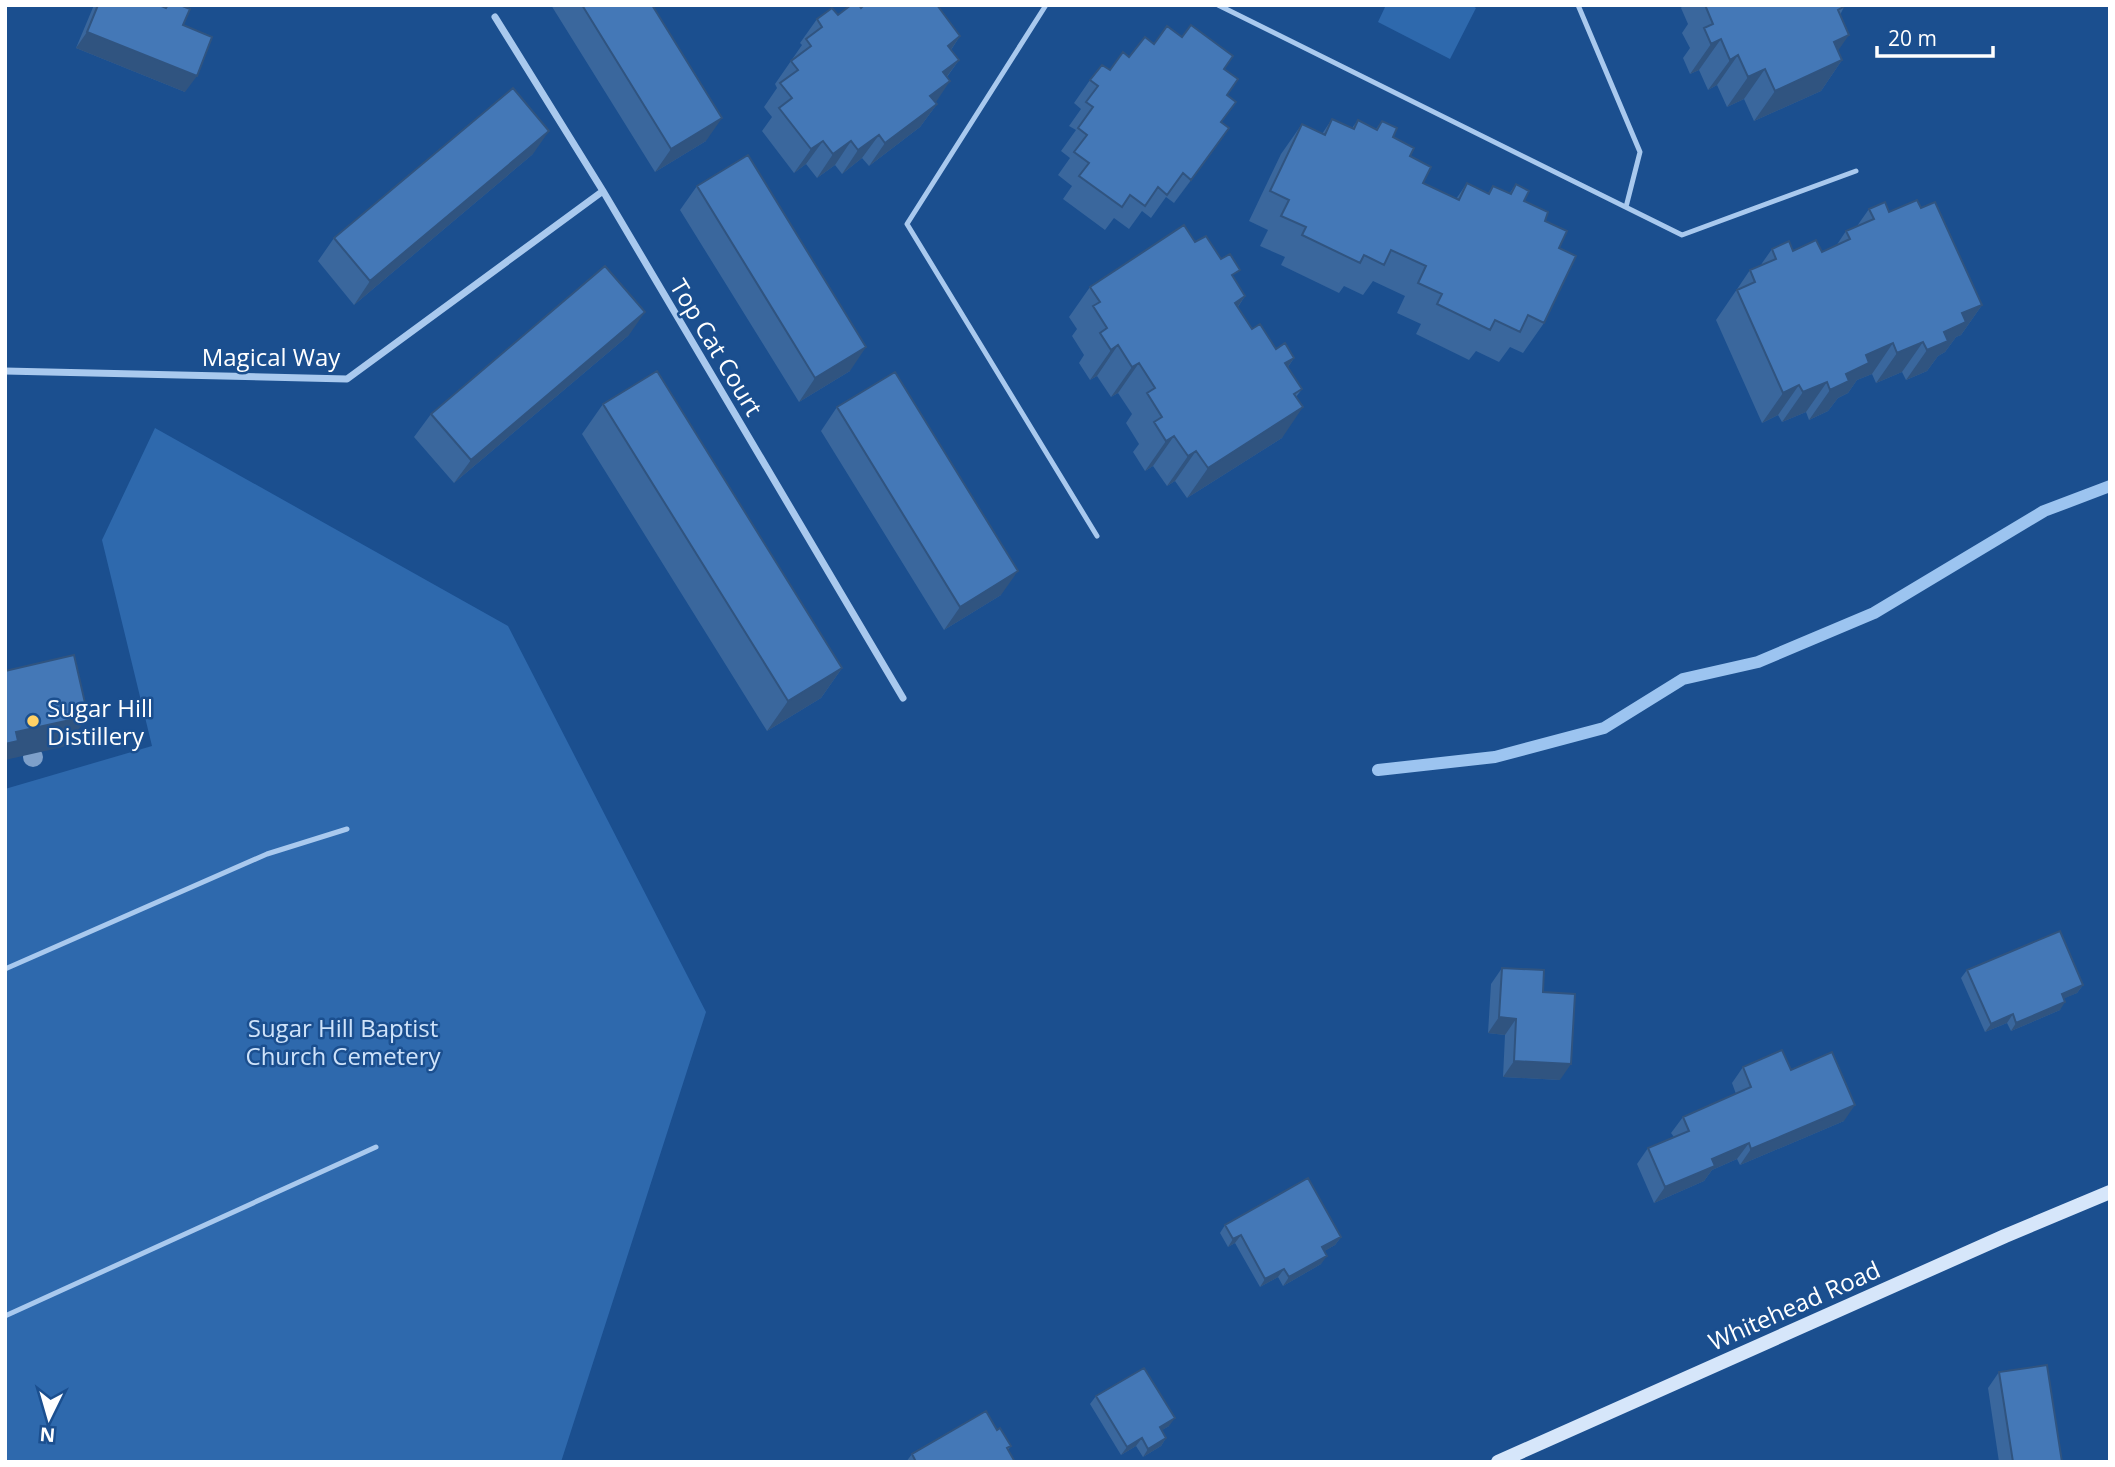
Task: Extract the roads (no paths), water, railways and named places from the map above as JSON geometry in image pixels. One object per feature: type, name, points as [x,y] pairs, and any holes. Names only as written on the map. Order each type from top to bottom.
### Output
[{"type":"street","name":"Top Cat Court","points":[[495,17],[603,191],[903,698]]},
{"type":"street","name":"Magical Way","points":[[5,371],[347,379],[603,191]]},
{"type":"street","name":"Whitehead Road","points":[[1498,1462],[2005,1236],[2110,1192]]},
{"type":"lane","points":[[1046,5],[907,225],[1097,536]]},
{"type":"lane","points":[[1218,5],[1682,235],[1856,171]]},
{"type":"lane","points":[[1578,5],[1640,152],[1626,206]]},
{"type":"lane","points":[[5,969],[267,854],[347,829]]},
{"type":"lane","points":[[5,1317],[376,1147]]},
{"type":"waterway","points":[[1378,770],[1495,757],[1604,728],[1683,679],[1758,662],[1874,613],[2044,511],[2110,486]]},
{"type":"place","name":"Sugar Hill Distillery","points":[[33,721]]},
{"type":"park label","name":"Sugar Hill Baptist Church Cemetery","points":[[343,1041]]}]
